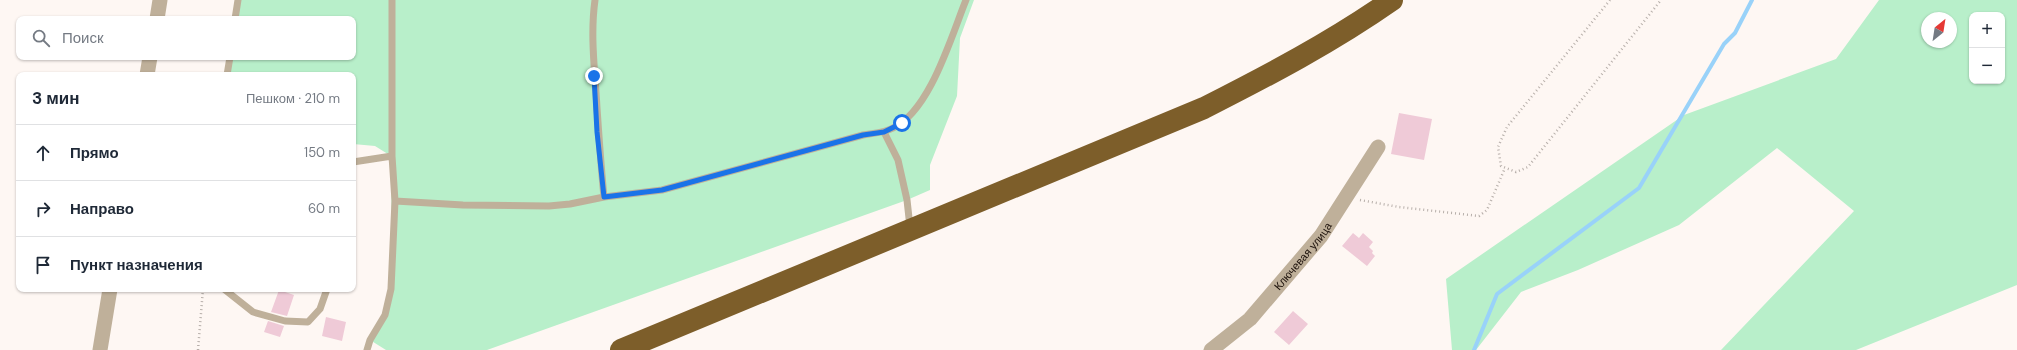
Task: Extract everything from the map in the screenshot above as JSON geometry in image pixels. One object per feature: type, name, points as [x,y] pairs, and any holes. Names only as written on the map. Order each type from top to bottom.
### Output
[{"type":"highway","points":[[621,350],[1204,108],[1277,71],[1348,30],[1392,0]]},
{"type":"street","points":[[157,16],[160,0]]},
{"type":"street","points":[[148,72],[150,60]]},
{"type":"street","name":"Ключевая улица","points":[[1211,350],[1250,319],[1321,236],[1378,147]]},
{"type":"street","points":[[100,350],[110,292]]},
{"type":"lane","points":[[235,16],[238,0]]},
{"type":"lane","points":[[367,350],[370,340],[385,315],[391,289],[395,200],[392,156],[392,0]]},
{"type":"lane","points":[[594,0],[592,50],[597,132],[604,197]]},
{"type":"lane","points":[[395,200],[463,205],[549,206],[604,197],[662,190],[863,135],[884,132],[902,123],[912,114],[923,100],[931,85],[966,0]]},
{"type":"lane","points":[[228,72],[230,60]]},
{"type":"lane","points":[[884,132],[898,160],[907,200],[910,231]]},
{"type":"lane","points":[[356,162],[392,156]]},
{"type":"lane","points":[[228,292],[253,312],[285,321],[308,322],[320,309],[325,292]]},
{"type":"path","points":[[1610,0],[1507,127],[1498,147],[1501,166],[1516,172],[1528,167],[1661,0]]},
{"type":"path","points":[[1346,197],[1399,207],[1479,216],[1487,210],[1505,168]]},
{"type":"path","points":[[198,350],[203,292]]},
{"type":"green space","points":[[238,0],[974,0],[960,38],[957,96],[930,165],[930,190],[907,200],[487,350],[386,350],[370,340],[385,315],[392,262],[391,156],[375,146],[356,144],[356,72],[228,72],[230,60],[356,60],[356,16],[235,16]]},
{"type":"green space","points":[[1879,0],[2017,0],[2017,285],[1856,350],[1721,350],[1854,211],[1777,148],[1679,225],[1578,270],[1521,292],[1476,350],[1452,350],[1446,279],[1684,115],[1836,59]]},
{"type":"building","points":[[1399,113],[1432,119],[1424,160],[1391,154]]},
{"type":"building","points":[[1353,233],[1359,238],[1363,233],[1373,242],[1369,247],[1375,256],[1367,266],[1342,246]]},
{"type":"building","points":[[278,292],[285,292],[294,295],[287,316],[271,312]]},
{"type":"building","points":[[1293,311],[1308,324],[1289,345],[1274,332]]},
{"type":"building","points":[[326,317],[346,322],[342,341],[322,336]]},
{"type":"building","points":[[268,321],[284,326],[280,337],[264,332]]},
{"type":"waterway","points":[[1474,350],[1497,294],[1639,188],[1724,44],[1735,33],[1752,0]]},
{"type":"route","points":[[594,76],[597,109],[597,132],[604,197],[662,190],[863,135],[884,132],[902,123]]}]
